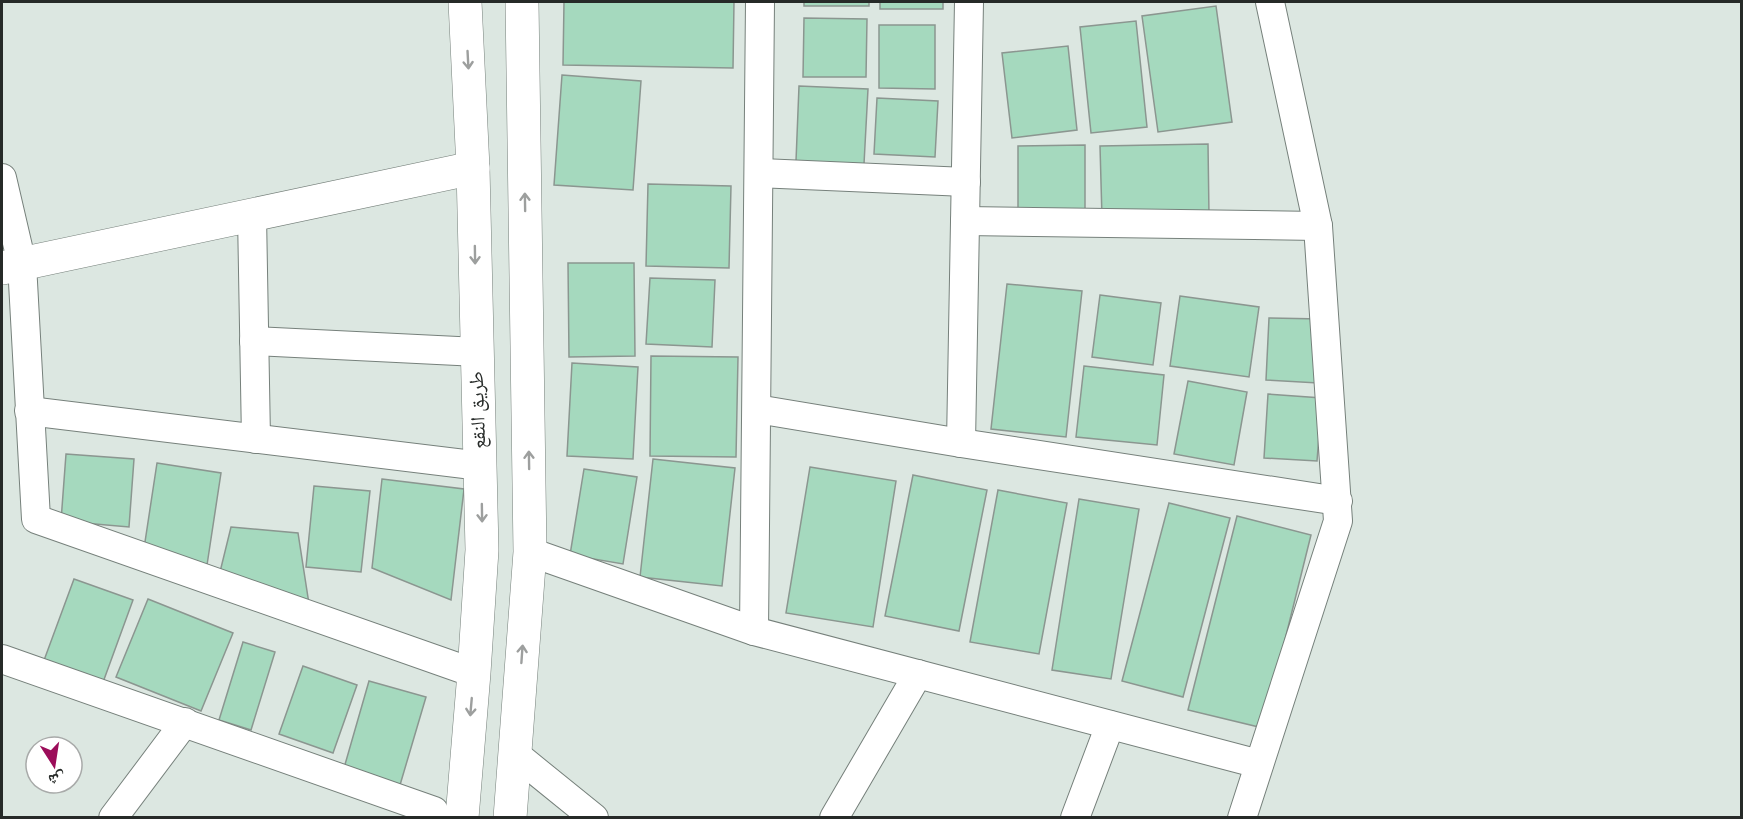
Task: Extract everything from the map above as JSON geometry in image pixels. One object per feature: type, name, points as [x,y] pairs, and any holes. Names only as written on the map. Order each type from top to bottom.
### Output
[{"type":"street","name":"طريق النقع","points":[[447,812],[474,672],[482,550],[473,168],[465,2]]},
{"type":"street","points":[[510,818],[530,552],[522,2]]},
{"type":"street","points":[[754,631],[760,2]]},
{"type":"street","points":[[1242,818],[1338,521],[1318,226],[1270,2]]},
{"type":"street","points":[[961,443],[966,182],[977,3]]},
{"type":"street","points":[[12,266],[473,168]]},
{"type":"street","points":[[759,173],[966,182]]},
{"type":"street","points":[[2,178],[29,411],[36,519],[474,672]]},
{"type":"street","points":[[252,215],[256,438]]},
{"type":"street","points":[[965,221],[1318,226]]},
{"type":"street","points":[[254,341],[478,352]]},
{"type":"street","points":[[756,409],[1338,501]]},
{"type":"street","points":[[29,411],[481,466]]},
{"type":"street","points":[[530,552],[754,631],[1259,764]]},
{"type":"street","points":[[2,659],[447,812]]},
{"type":"street","points":[[834,818],[918,674]]},
{"type":"street","points":[[113,818],[186,722]]},
{"type":"street","points":[[1075,818],[1110,725]]},
{"type":"street","points":[[515,754],[594,818]]},
{"type":"building","points":[[564,2],[734,2],[733,68],[563,65]]},
{"type":"building","points":[[804,2],[869,2],[869,6],[804,6]]},
{"type":"building","points":[[880,2],[943,2],[943,9],[880,9]]},
{"type":"building","points":[[1216,6],[1232,122],[1158,132],[1142,16]]},
{"type":"building","points":[[804,18],[867,19],[866,77],[803,77]]},
{"type":"building","points":[[1136,21],[1147,127],[1091,133],[1080,27]]},
{"type":"building","points":[[879,25],[935,25],[935,89],[879,88]]},
{"type":"building","points":[[1068,46],[1077,130],[1012,138],[1002,53]]},
{"type":"building","points":[[562,75],[641,81],[633,190],[554,185]]},
{"type":"building","points":[[799,86],[868,89],[864,164],[796,161]]},
{"type":"building","points":[[877,98],[938,101],[935,157],[874,154]]},
{"type":"building","points":[[1208,144],[1209,215],[1102,218],[1100,146]]},
{"type":"building","points":[[1085,145],[1085,214],[1018,214],[1018,146]]},
{"type":"building","points":[[648,184],[731,186],[729,268],[646,266]]},
{"type":"building","points":[[568,263],[634,263],[635,356],[569,357]]},
{"type":"building","points":[[650,278],[715,280],[712,347],[646,344]]},
{"type":"building","points":[[1007,284],[1082,291],[1066,437],[991,429]]},
{"type":"building","points":[[1100,295],[1161,303],[1153,365],[1092,357]]},
{"type":"building","points":[[1180,296],[1259,307],[1249,377],[1170,366]]},
{"type":"building","points":[[1269,318],[1321,319],[1318,383],[1266,380]]},
{"type":"building","points":[[651,356],[738,357],[736,457],[650,456]]},
{"type":"building","points":[[572,363],[638,367],[633,459],[567,456]]},
{"type":"building","points":[[1084,366],[1164,375],[1157,445],[1076,437]]},
{"type":"building","points":[[1188,381],[1247,392],[1234,465],[1174,454]]},
{"type":"building","points":[[1268,394],[1322,398],[1317,461],[1264,458]]},
{"type":"building","points":[[66,454],[134,459],[129,527],[61,521]]},
{"type":"building","points":[[653,459],[735,468],[722,586],[640,577]]},
{"type":"building","points":[[157,463],[221,473],[207,565],[143,555]]},
{"type":"building","points":[[810,467],[896,481],[873,627],[786,613]]},
{"type":"building","points":[[584,469],[637,477],[623,564],[570,555]]},
{"type":"building","points":[[913,475],[987,490],[959,631],[885,616]]},
{"type":"building","points":[[382,479],[464,489],[451,600],[372,568]]},
{"type":"building","points":[[314,486],[370,491],[361,572],[306,567]]},
{"type":"building","points":[[998,490],[1067,503],[1039,654],[970,642]]},
{"type":"building","points":[[1079,499],[1139,509],[1111,679],[1052,670]]},
{"type":"building","points":[[1169,503],[1230,518],[1183,697],[1122,681]]},
{"type":"building","points":[[1237,516],[1311,535],[1263,728],[1188,710]]},
{"type":"building","points":[[231,527],[298,533],[309,604],[219,576]]},
{"type":"building","points":[[74,579],[133,600],[102,685],[43,663]]},
{"type":"building","points":[[148,599],[233,633],[201,711],[116,677]]},
{"type":"building","points":[[243,642],[275,652],[251,730],[219,720]]},
{"type":"building","points":[[303,666],[357,685],[333,753],[279,734]]},
{"type":"building","points":[[369,681],[426,697],[400,785],[344,768]]}]
